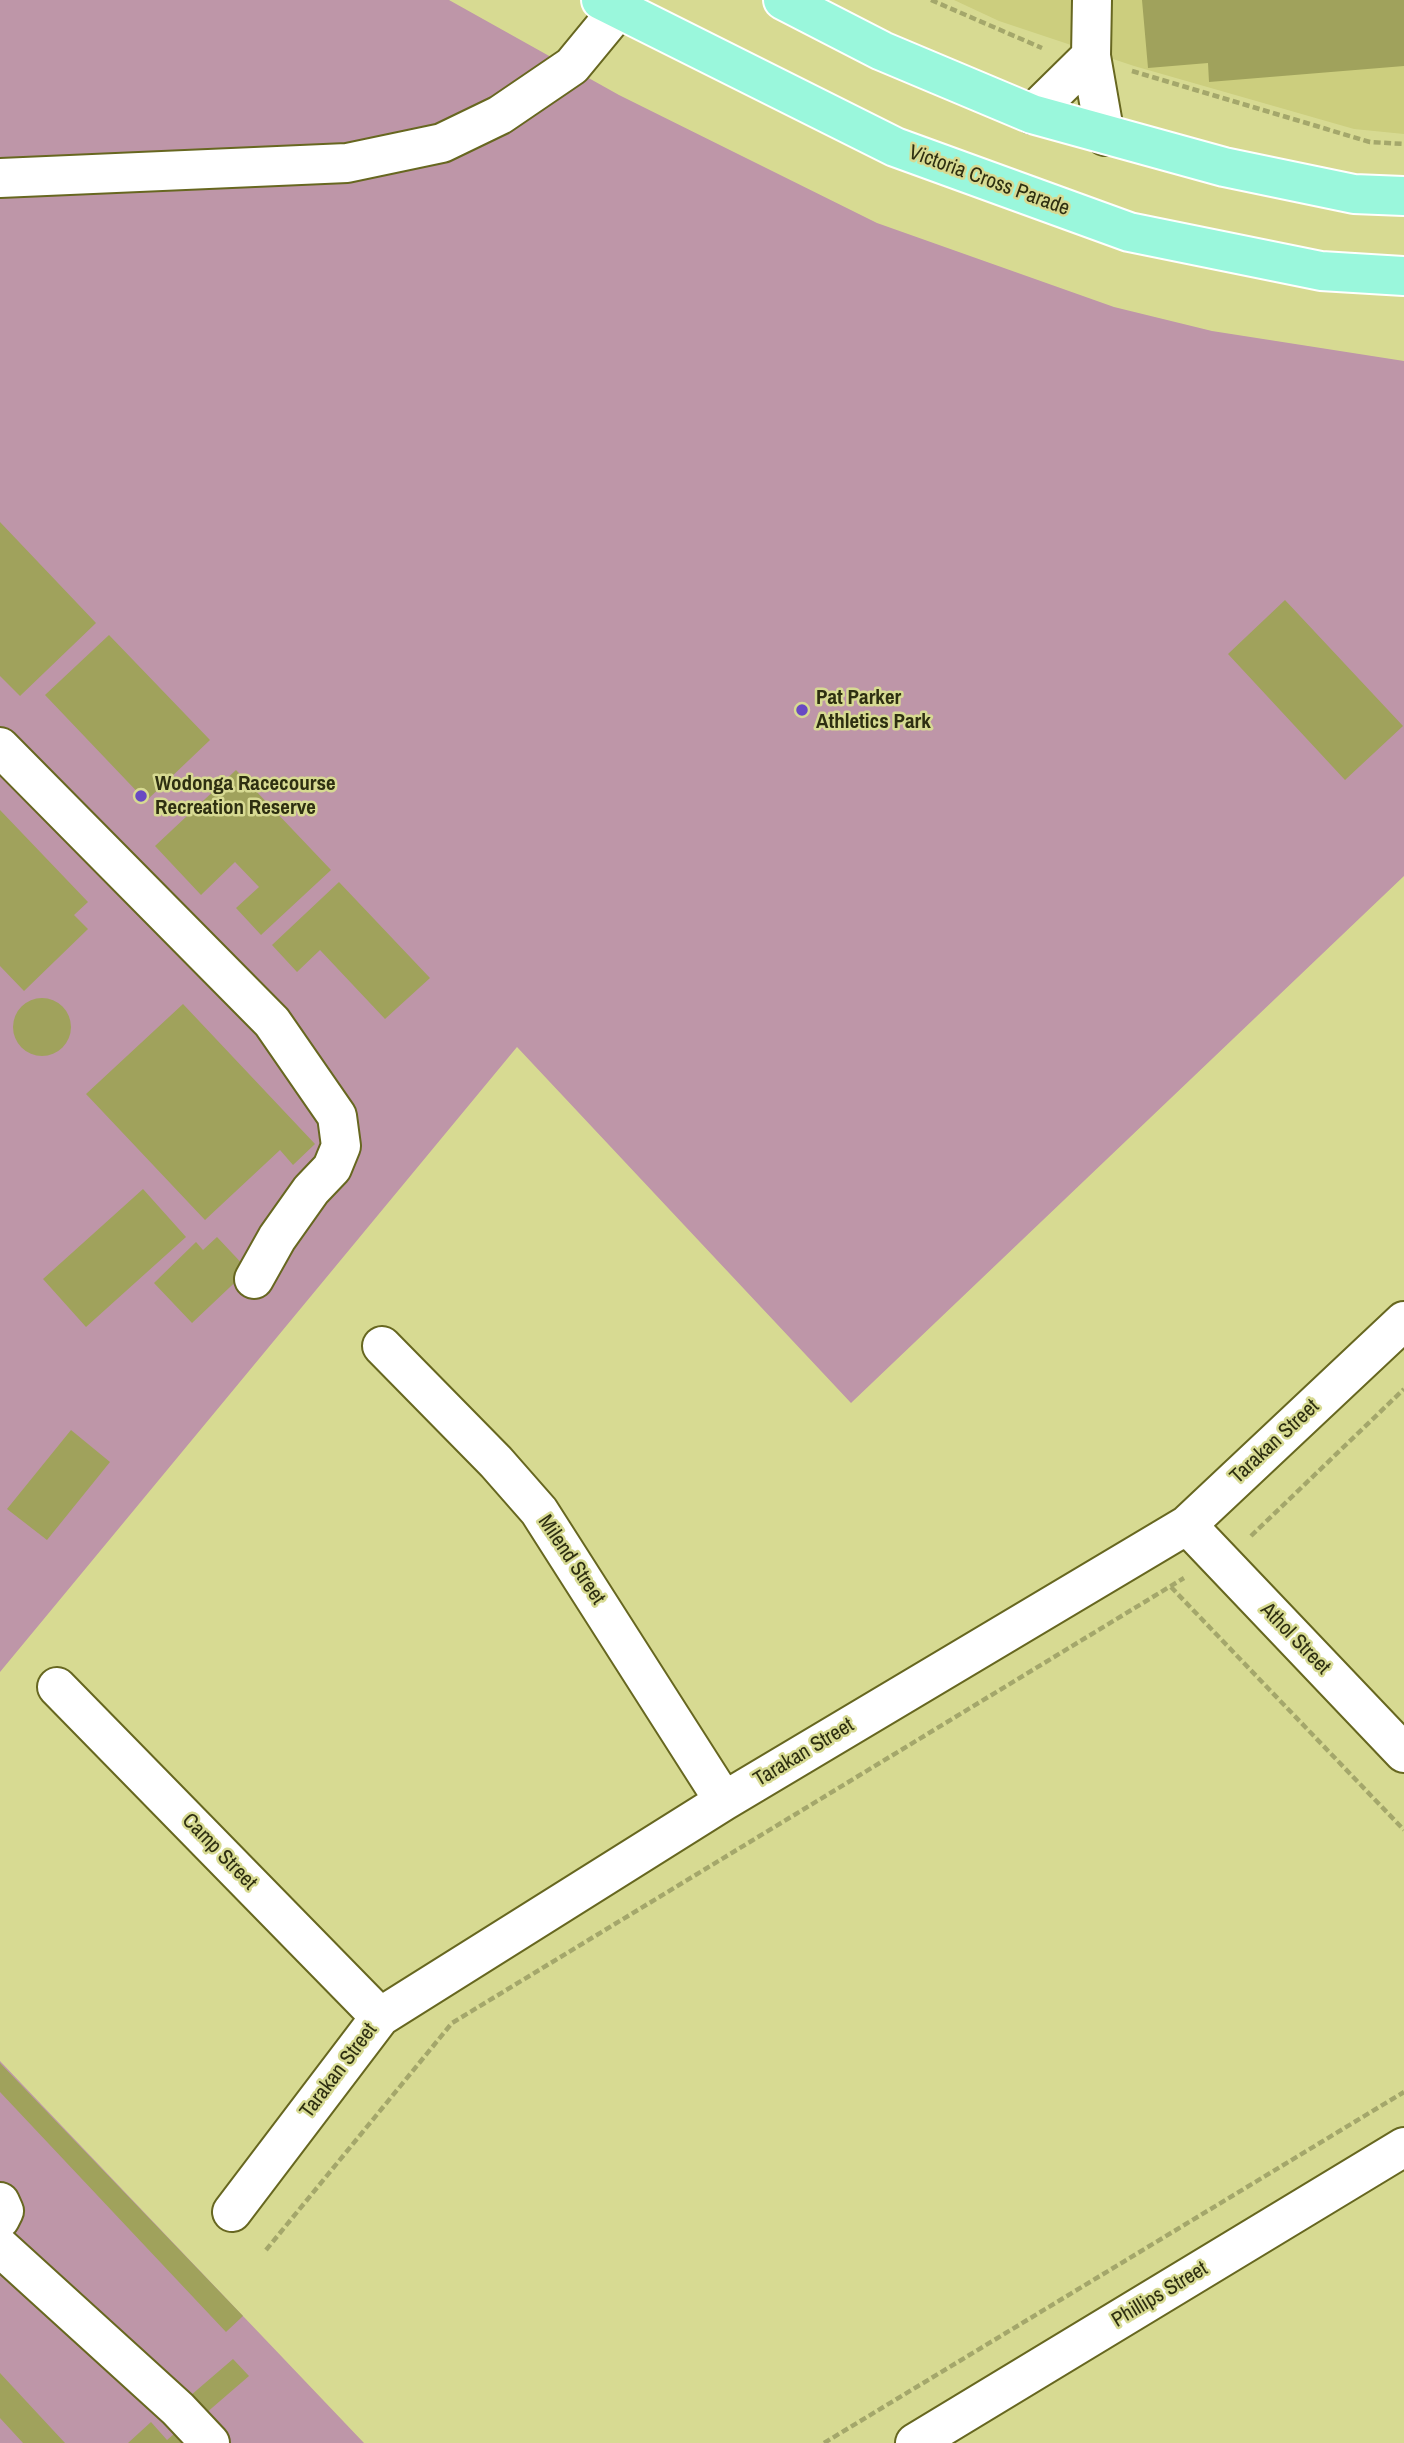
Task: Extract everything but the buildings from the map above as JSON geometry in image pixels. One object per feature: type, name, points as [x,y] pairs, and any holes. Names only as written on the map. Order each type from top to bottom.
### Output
[{"type":"main road","points":[[783,0],[881,51],[1032,114],[1224,167],[1341,191],[1404,196]]},
{"type":"main road","name":"Victoria Cross Parade","points":[[610,5],[895,147],[1129,232],[1321,271],[1404,276]]},
{"type":"street","points":[[1092,0],[1091,56],[1105,136]]},
{"type":"street","points":[[0,178],[347,163],[442,143],[500,115],[572,66],[610,5]]},
{"type":"street","points":[[1032,114],[1091,56]]},
{"type":"street","points":[[0,747],[272,1022],[337,1116],[341,1146],[332,1168],[298,1209],[254,1279]]},
{"type":"street","name":"Tarakan Street","points":[[232,2212],[380,2017],[724,1801],[1187,1525],[1404,1321]]},
{"type":"street","name":"Milend Street","points":[[382,1346],[496,1462],[539,1511],[724,1801]]},
{"type":"street","name":"Athol Street","points":[[1187,1525],[1404,1753]]},
{"type":"street","name":"Camp Street","points":[[57,1687],[380,2017]]},
{"type":"street","name":"Phillips Street","points":[[915,2443],[1404,2147]]},
{"type":"street","points":[[0,2202],[4,2211],[0,2219]]},
{"type":"street","points":[[0,2247],[178,2409],[210,2443]]},
{"type":"path","points":[[931,0],[1043,48],[1091,56],[1155,80],[1370,142],[1404,144]]},
{"type":"path","points":[[266,2250],[452,2023],[1244,1542],[1404,1389]]},
{"type":"path","points":[[1171,1587],[1404,1830]]},
{"type":"path","points":[[824,2443],[1404,2092]]},
{"type":"shaded area","name":"Pat Parker Athletics Park","points":[[0,0],[449,0],[619,95],[877,223],[1114,307],[1212,331],[1404,361],[1404,876],[851,1403],[517,1047],[0,1672]]},
{"type":"shaded area","points":[[954,0],[1404,0],[1404,134],[1354,129],[1134,66],[999,21]]},
{"type":"shaded area","points":[[0,2061],[364,2443],[0,2443]]},
{"type":"place","name":"Pat Parker Athletics Park","points":[[802,710]]},
{"type":"place","name":"Wodonga Racecourse Recreation Reserve","points":[[141,796]]}]
